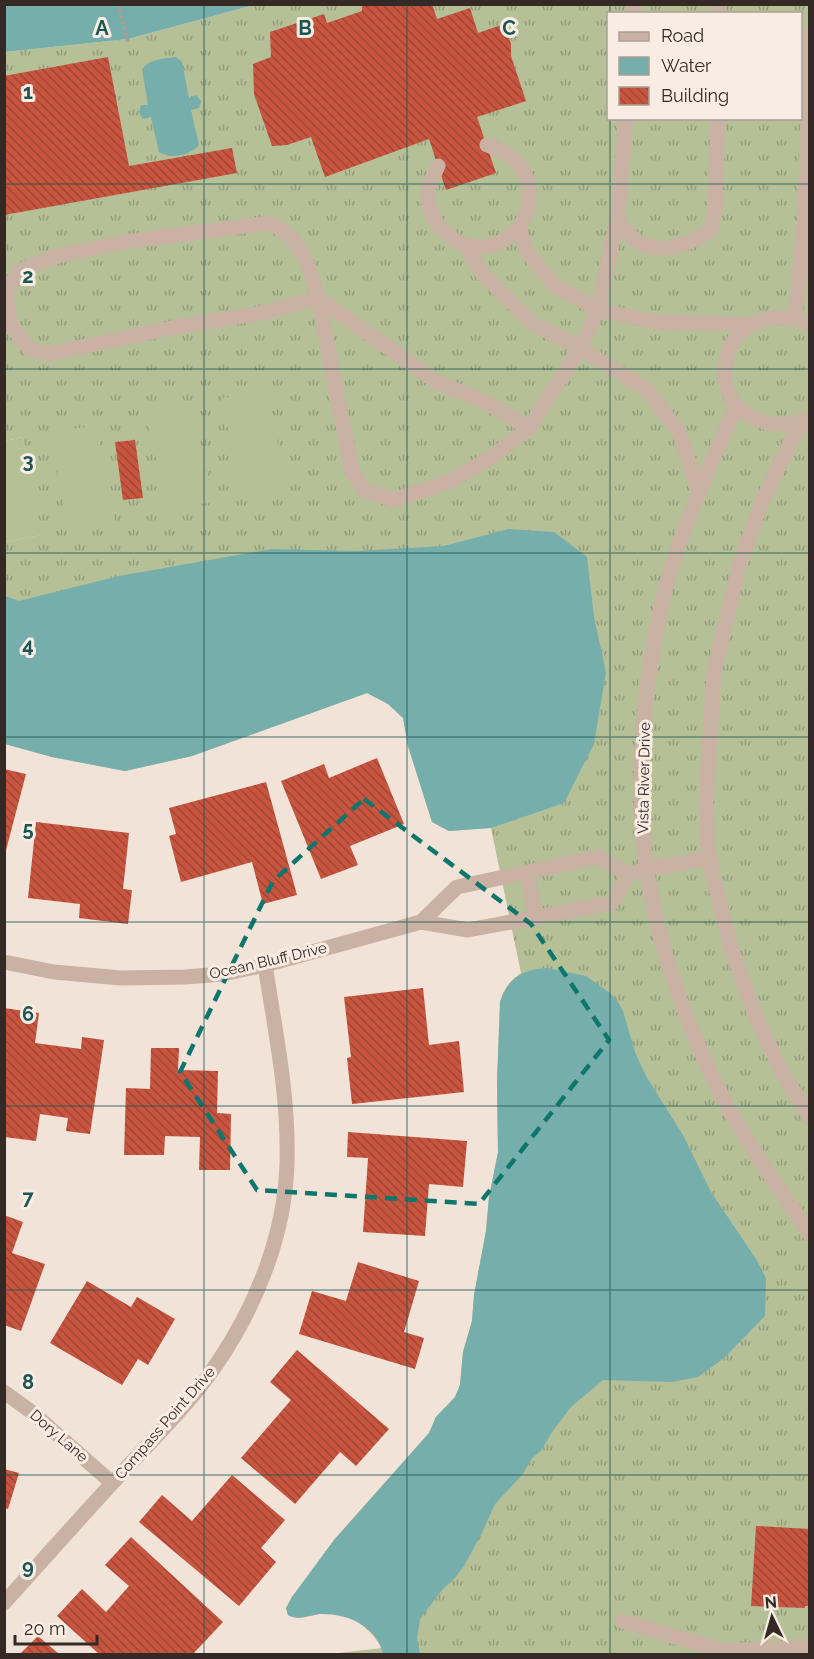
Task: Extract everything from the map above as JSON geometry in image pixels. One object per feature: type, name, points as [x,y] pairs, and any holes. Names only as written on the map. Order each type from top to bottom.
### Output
[{"type":"street","points":[[807,418],[786,426],[768,425],[750,418],[736,405],[727,389],[724,370],[728,352],[738,336],[752,324],[766,318],[781,316],[802,322],[805,215],[804,104],[810,35]]},
{"type":"street","points":[[529,428],[484,402],[438,382],[318,298],[262,313],[176,327],[48,354],[29,349],[10,324],[6,296],[18,271],[57,256],[124,242],[269,223],[282,228],[295,243],[311,269],[318,298],[352,471],[364,490],[393,500],[451,481],[493,456],[529,428],[579,348],[598,309],[617,220],[626,120]]},
{"type":"street","points":[[617,220],[638,243],[660,249],[698,240],[711,230],[715,210],[718,120]]},
{"type":"street","points":[[438,166],[431,181],[428,196],[431,212],[438,226],[450,238],[479,247],[508,238],[519,228],[527,214],[530,198],[528,182],[521,168],[510,156],[487,145]]},
{"type":"street","points":[[519,228],[527,252],[554,285],[598,309],[655,322],[752,324]]},
{"type":"street","points":[[465,244],[482,273],[533,324],[579,348],[647,390],[679,432],[699,491]]},
{"type":"street","name":"Vista River Drive","points":[[736,405],[699,491],[671,570],[654,638],[645,714],[641,787],[644,847],[650,891],[665,951],[686,1013],[713,1078],[746,1138],[810,1234]]},
{"type":"street","points":[[807,418],[793,436],[761,503],[739,566],[714,672],[705,801],[710,858],[730,945],[755,1015],[782,1072],[810,1118]]},
{"type":"street","name":"Ocean Bluff Drive","points":[[4,962],[54,972],[121,978],[213,975],[265,965],[421,922],[468,930],[612,903],[628,874],[597,857],[457,887],[421,922]]},
{"type":"street","points":[[628,874],[710,858]]},
{"type":"street","points":[[527,873],[536,917]]},
{"type":"street","name":"Compass Point Drive","points":[[4,1603],[180,1409],[217,1364],[239,1328],[257,1291],[271,1252],[284,1198],[287,1165],[285,1095],[265,965]]},
{"type":"street","name":"Dory Lane","points":[[4,1392],[33,1413],[112,1483]]},
{"type":"street","points":[[622,1621],[723,1651],[810,1647]]},
{"type":"path","points":[[118,4],[128,42]]},
{"type":"highlighted area","points":[[364,799],[531,924],[609,1040],[479,1204],[257,1190],[180,1072],[273,881]]},
{"type":"green space","points":[[254,5],[809,5],[809,1654],[330,1654],[382,1648],[369,1631],[346,1616],[326,1614],[298,1618],[288,1615],[286,1608],[292,1597],[334,1540],[429,1433],[436,1417],[455,1397],[460,1385],[463,1352],[472,1321],[489,1197],[498,1153],[497,1083],[500,1002],[508,985],[521,973],[491,828],[449,831],[432,822],[408,746],[403,718],[388,704],[367,693],[192,756],[125,771],[52,757],[5,744],[5,542],[41,535],[23,437],[5,441],[5,52],[128,39]]},
{"type":"green space","points":[[268,390],[286,488],[241,496],[222,398]]},
{"type":"green space","points":[[193,404],[212,502],[166,510],[147,413]]},
{"type":"green space","points":[[96,425],[114,523],[68,530],[50,433]]},
{"type":"green space","points":[[23,437],[42,535],[5,542],[5,441]]},
{"type":"water","points":[[4,5],[254,5],[128,39],[5,52]]},
{"type":"water","points":[[176,57],[182,62],[189,98],[196,95],[201,101],[199,108],[191,110],[199,145],[186,154],[169,156],[159,152],[151,117],[143,119],[139,112],[141,105],[148,105],[142,69],[153,61]]},
{"type":"water","points":[[509,529],[554,532],[587,557],[594,617],[606,672],[594,744],[564,803],[491,828],[449,831],[432,822],[408,746],[403,718],[388,704],[367,693],[192,756],[125,771],[52,757],[5,744],[5,596],[19,601],[119,576],[272,549],[357,551],[444,546]]},
{"type":"water","points":[[547,968],[586,976],[610,993],[618,1002],[646,1076],[683,1135],[711,1192],[756,1259],[766,1278],[765,1316],[724,1358],[698,1377],[672,1382],[603,1380],[571,1407],[541,1451],[533,1457],[522,1475],[495,1504],[464,1566],[420,1619],[417,1639],[420,1654],[383,1654],[374,1636],[359,1623],[330,1614],[292,1617],[288,1615],[286,1608],[334,1540],[429,1433],[436,1417],[455,1397],[460,1385],[463,1352],[472,1321],[489,1197],[498,1152],[497,1083],[500,1002],[507,987],[517,976],[531,970]]},
{"type":"building","points":[[362,4],[432,4],[437,19],[470,8],[478,33],[504,24],[511,44],[511,56],[526,101],[477,117],[496,173],[446,190],[429,139],[325,177],[311,137],[287,145],[272,146],[254,94],[253,64],[271,57],[270,32],[324,14],[327,23],[362,11]]},
{"type":"building","points":[[108,57],[129,166],[232,148],[237,173],[4,215],[4,76]]},
{"type":"building","points":[[135,440],[143,498],[123,500],[115,442]]},
{"type":"building","points":[[377,758],[404,824],[350,846],[358,865],[321,879],[281,781],[324,764],[329,778]]},
{"type":"building","points":[[4,769],[26,774],[5,854],[4,854]]},
{"type":"building","points":[[266,782],[297,895],[263,904],[252,862],[181,882],[169,836],[176,834],[169,808]]},
{"type":"building","points":[[36,822],[129,833],[123,889],[132,890],[128,924],[79,918],[80,904],[28,898]]},
{"type":"building","points":[[423,988],[429,1045],[459,1041],[464,1092],[352,1104],[347,1058],[351,1057],[344,997]]},
{"type":"building","points":[[4,1008],[39,1013],[35,1043],[81,1049],[82,1037],[104,1040],[90,1134],[66,1131],[68,1118],[40,1114],[36,1141],[4,1137]]},
{"type":"building","points":[[151,1048],[179,1048],[178,1070],[218,1071],[217,1113],[231,1114],[230,1170],[199,1170],[200,1137],[165,1136],[164,1155],[124,1155],[126,1088],[150,1089]]},
{"type":"building","points":[[348,1132],[467,1141],[463,1187],[429,1184],[425,1236],[363,1232],[368,1158],[347,1157]]},
{"type":"building","points":[[4,1215],[23,1222],[12,1253],[45,1264],[21,1331],[4,1325]]},
{"type":"building","points":[[358,1262],[419,1281],[404,1332],[424,1338],[415,1369],[299,1334],[312,1291],[346,1301]]},
{"type":"building","points":[[87,1281],[131,1307],[137,1297],[175,1319],[148,1365],[138,1359],[122,1385],[50,1343]]},
{"type":"building","points":[[297,1350],[389,1429],[356,1466],[340,1452],[295,1504],[241,1458],[291,1400],[270,1382]]},
{"type":"building","points":[[4,1469],[19,1473],[8,1509],[4,1508]]},
{"type":"building","points":[[232,1475],[285,1520],[261,1548],[276,1562],[239,1606],[139,1522],[162,1495],[192,1521]]},
{"type":"building","points":[[756,1526],[810,1529],[810,1606],[805,1606],[805,1608],[751,1606]]},
{"type":"building","points":[[131,1537],[223,1622],[193,1654],[99,1654],[57,1616],[82,1589],[106,1612],[129,1586],[105,1565]]},
{"type":"building","points":[[38,1636],[59,1654],[20,1654]]}]
